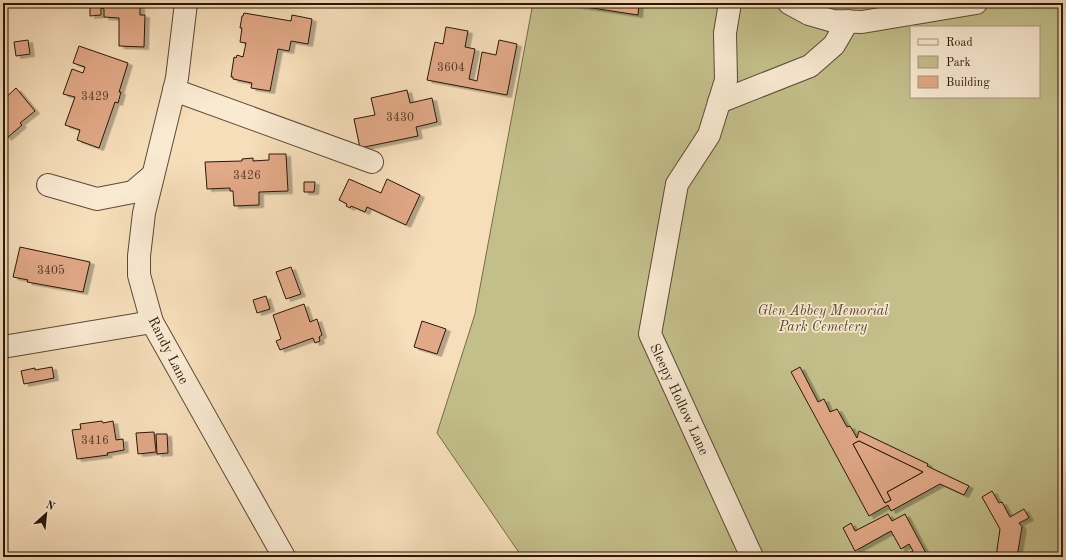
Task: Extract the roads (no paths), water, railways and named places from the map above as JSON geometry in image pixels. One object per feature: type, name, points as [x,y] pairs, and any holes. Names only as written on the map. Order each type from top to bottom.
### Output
[{"type":"street","name":"Randy Lane","points":[[186,3],[177,78],[144,213],[139,256],[139,275],[152,322],[284,557]]},
{"type":"street","name":"Sleepy Hollow Lane","points":[[730,3],[725,33],[726,80],[710,135],[677,184],[650,334],[752,557]]},
{"type":"street","points":[[789,3],[809,14],[833,21],[862,22],[976,3]]},
{"type":"street","points":[[719,102],[810,66],[834,45],[848,21]]},
{"type":"street","points":[[174,90],[372,162]]},
{"type":"street","points":[[48,185],[96,199],[133,192],[153,175]]},
{"type":"street","points":[[3,347],[152,322]]},
{"type":"park label","name":"Glen Abbey Memorial Park Cemetery","points":[[823,318]]}]
